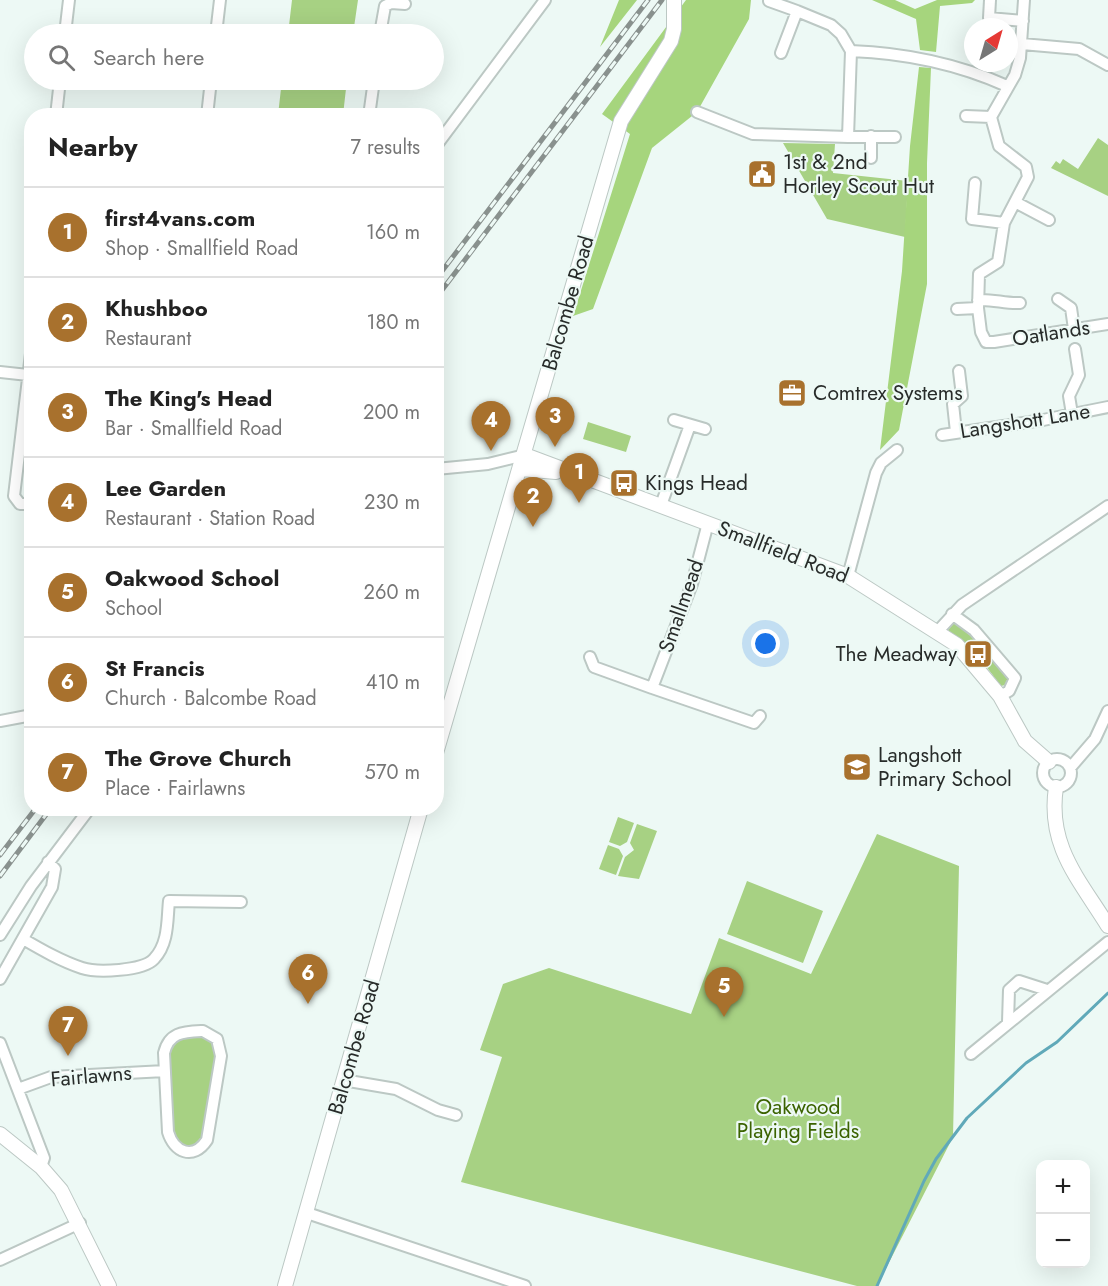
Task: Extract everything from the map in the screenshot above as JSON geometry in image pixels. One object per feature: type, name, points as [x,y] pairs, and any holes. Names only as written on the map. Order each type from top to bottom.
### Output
[{"type":"main road","name":"Balcombe Road","points":[[444,727],[621,121],[671,41],[674,0]]},
{"type":"main road","name":"Smallfield Road","points":[[523,462],[567,472],[848,576],[938,631],[965,653],[1000,696],[1020,734],[1049,762]]},
{"type":"main road","points":[[1056,787],[1054,829],[1061,850],[1108,926]]},
{"type":"main road","name":"Balcombe Road","points":[[285,1286],[420,816]]},
{"type":"main road","points":[[3,1137],[41,1167],[61,1190],[80,1223],[109,1286]]},
{"type":"street","points":[[66,24],[69,0]]},
{"type":"street","points":[[217,24],[220,0]]},
{"type":"street","points":[[444,135],[545,0]]},
{"type":"street","points":[[990,0],[989,18],[1023,21]]},
{"type":"street","points":[[978,304],[979,274],[998,262],[1004,223],[1028,171],[999,146],[991,117],[1018,67],[1022,44],[1024,0]]},
{"type":"street","points":[[769,1],[831,25],[841,34],[851,51],[848,137]]},
{"type":"street","points":[[382,24],[385,6],[391,3],[405,4]]},
{"type":"street","points":[[781,53],[797,11]]},
{"type":"street","points":[[1022,44],[1079,49],[1108,65]]},
{"type":"street","points":[[851,51],[893,54],[957,66],[1007,86]]},
{"type":"street","points":[[57,108],[59,90]]},
{"type":"street","points":[[208,108],[210,90]]},
{"type":"street","points":[[370,108],[373,90]]},
{"type":"street","points":[[698,112],[753,134],[895,137]]},
{"type":"street","points":[[966,116],[991,117]]},
{"type":"street","points":[[871,136],[871,158]]},
{"type":"street","points":[[975,183],[972,219],[1004,223]]},
{"type":"street","points":[[1015,202],[1049,220]]},
{"type":"street","points":[[957,309],[996,299],[1006,304],[1020,303]]},
{"type":"street","points":[[1058,299],[1071,308],[1074,329]]},
{"type":"street","name":"Oatlands","points":[[978,304],[983,338],[986,342],[1108,324]]},
{"type":"street","points":[[1072,414],[1069,396],[1079,375],[1075,349]]},
{"type":"street","points":[[956,432],[953,404],[962,396],[958,371]]},
{"type":"street","points":[[0,372],[24,375]]},
{"type":"street","name":"Langshott Lane","points":[[942,435],[1108,407]]},
{"type":"street","points":[[24,410],[14,496],[24,503]]},
{"type":"street","points":[[674,420],[705,429]]},
{"type":"street","points":[[661,505],[690,425]]},
{"type":"street","points":[[848,576],[876,474],[881,463],[897,450]]},
{"type":"street","points":[[444,468],[523,462]]},
{"type":"street","points":[[938,631],[952,614],[1108,506]]},
{"type":"street","name":"Smallmead","points":[[652,688],[692,584],[708,523]]},
{"type":"street","points":[[952,614],[974,630],[1015,678],[1009,691],[1000,696]]},
{"type":"street","points":[[592,662],[652,688],[757,719]]},
{"type":"street","points":[[1070,768],[1063,761],[1049,762],[1043,775],[1047,783],[1056,787],[1069,780],[1070,768],[1089,749],[1108,711]]},
{"type":"street","points":[[0,721],[24,716]]},
{"type":"street","points":[[0,935],[48,862],[84,816]]},
{"type":"street","points":[[0,979],[52,887],[55,869],[48,862]]},
{"type":"street","points":[[23,939],[49,954],[85,969],[131,969],[147,964],[162,947],[169,901],[227,907],[241,902]]},
{"type":"street","points":[[971,1054],[1108,942]]},
{"type":"street","points":[[1008,1022],[1009,990],[1019,981],[1047,990]]},
{"type":"street","points":[[203,1031],[217,1039],[221,1056],[207,1140],[200,1148],[192,1152],[177,1149],[168,1132],[165,1071],[164,1053],[167,1042],[173,1036],[180,1032],[203,1031]]},
{"type":"street","points":[[0,1043],[44,1158],[41,1167]]},
{"type":"street","name":"Fairlawns","points":[[18,1089],[51,1077],[165,1071]]},
{"type":"street","points":[[343,1080],[396,1089],[438,1110],[456,1115]]},
{"type":"street","points":[[307,1213],[525,1286]]},
{"type":"street","points":[[0,1260],[80,1223]]},
{"type":"green space","points":[[292,0],[358,0],[354,24],[289,24]]},
{"type":"green space","points":[[619,0],[637,0],[600,47]]},
{"type":"green space","points":[[686,0],[751,0],[749,19],[697,112],[652,148],[593,309],[573,316],[630,134],[602,114]]},
{"type":"green space","points":[[872,0],[895,0],[915,9],[937,0],[975,0],[972,3],[940,6],[936,52],[920,50],[916,19]]},
{"type":"green space","points":[[919,67],[931,68],[927,163],[927,284],[899,430],[880,450],[902,271],[910,146]]},
{"type":"green space","points":[[281,90],[346,90],[344,108],[279,108]]},
{"type":"green space","points":[[1098,138],[1108,145],[1108,196],[1051,168],[1056,161],[1060,164],[1063,159],[1078,169]]},
{"type":"green space","points":[[783,143],[835,144],[833,173],[908,181],[905,237],[827,219]]},
{"type":"green space","points":[[588,422],[631,436],[626,452],[583,439]]},
{"type":"green space","points":[[954,622],[985,648],[1010,678],[1009,684],[1001,686],[976,653],[948,630]]},
{"type":"green space","points":[[618,817],[634,823],[627,842],[620,846],[609,842]]},
{"type":"green space","points":[[637,824],[657,831],[639,879],[618,876],[625,857],[634,850],[630,843]]},
{"type":"green space","name":"Oakwood Playing Fields","points":[[877,834],[959,866],[953,1137],[877,1286],[857,1286],[461,1182],[502,1057],[480,1050],[503,984],[549,968],[691,1014],[719,938],[811,974]]},
{"type":"green space","points":[[608,845],[619,849],[623,856],[616,875],[599,869]]},
{"type":"green space","points":[[747,881],[823,911],[803,963],[727,934]]},
{"type":"green space","points":[[209,1036],[219,1048],[204,1136],[199,1144],[189,1148],[176,1140],[173,1129],[169,1048],[181,1037]]},
{"type":"waterway","points":[[877,1286],[924,1181],[936,1159],[967,1118],[1026,1063],[1057,1042],[1108,993]]},
{"type":"railway","points":[[444,268],[648,0]]},
{"type":"railway","points":[[444,287],[662,0]]},
{"type":"railway","points":[[0,855],[30,816]]},
{"type":"railway","points":[[0,876],[45,816]]},
{"type":"place","name":"1st & 2nd Horley Scout Hut","points":[[762,174]]},
{"type":"place","name":"Comtrex Systems","points":[[792,393]]},
{"type":"place","name":"The King's Head","points":[[555,447]]},
{"type":"place","name":"Lee Garden","points":[[491,451]]},
{"type":"place","name":"Kings Head","points":[[624,483]]},
{"type":"place","name":"first4vans.com","points":[[579,503]]},
{"type":"place","name":"Khushboo","points":[[533,527]]},
{"type":"place","name":"The Meadway","points":[[978,654]]},
{"type":"place","name":"Langshott Primary School","points":[[857,767]]},
{"type":"place","name":"St Francis","points":[[308,1004]]},
{"type":"place","name":"Oakwood School","points":[[724,1017]]},
{"type":"place","name":"The Grove Church","points":[[68,1056]]}]
